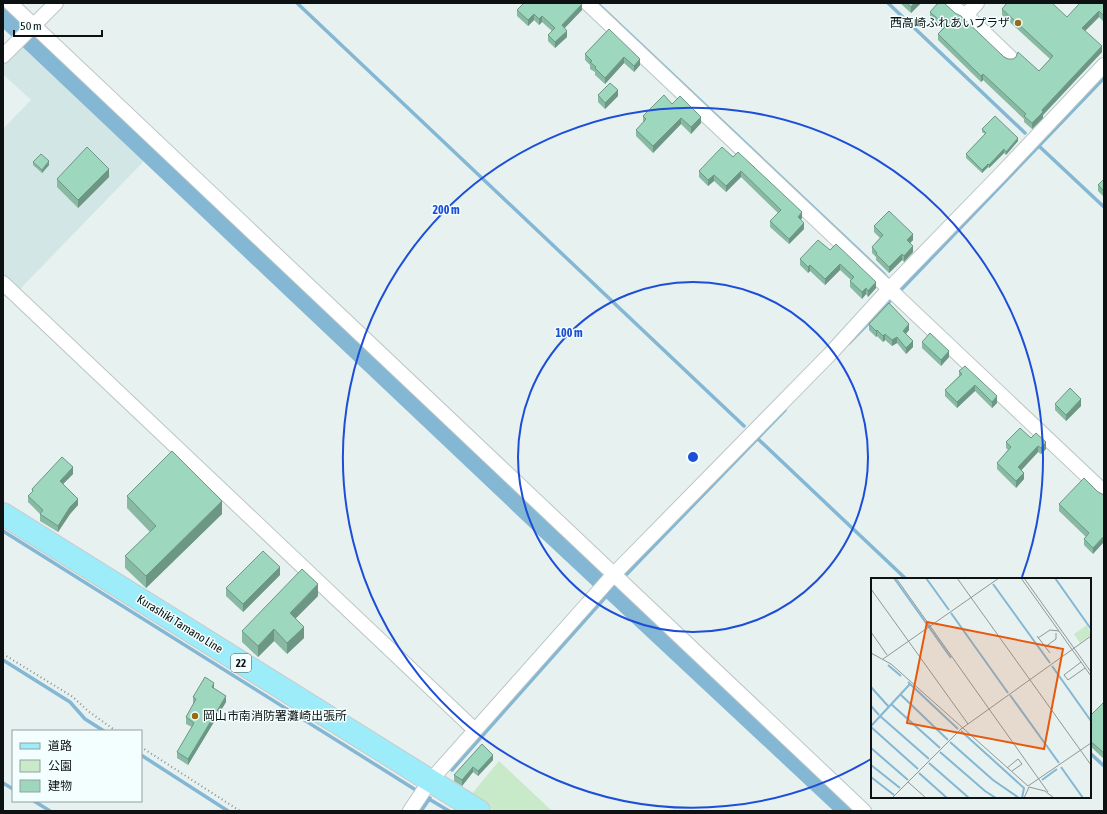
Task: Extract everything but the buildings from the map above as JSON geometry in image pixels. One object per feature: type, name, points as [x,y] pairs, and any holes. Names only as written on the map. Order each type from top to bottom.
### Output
[{"type":"main road","name":"Kurashiki Tamano Line","points":[[3,514],[424,790],[479,811]]},
{"type":"street","points":[[10,3],[28,31],[864,811]]},
{"type":"street","points":[[3,56],[56,3]]},
{"type":"street","points":[[587,3],[894,289],[1104,492]]},
{"type":"street","points":[[949,3],[966,15],[1010,57]]},
{"type":"street","points":[[966,15],[977,3]]},
{"type":"street","points":[[410,811],[424,790],[475,730],[601,589],[616,578],[894,289],[1104,65]]},
{"type":"street","points":[[3,284],[475,730]]},
{"type":"path","points":[[3,654],[72,697],[88,711],[115,730]]},
{"type":"path","points":[[142,748],[240,811]]},
{"type":"shaded area","points":[[24,42],[146,159],[20,289],[3,279],[3,129],[31,100],[3,74],[3,63]]},
{"type":"green space","points":[[499,761],[552,811],[495,811],[470,796]]},
{"type":"waterway","points":[[297,3],[744,426]]},
{"type":"waterway","points":[[597,3],[888,279]]},
{"type":"waterway","points":[[888,3],[1025,133]]},
{"type":"waterway","points":[[3,14],[527,510],[849,811]]},
{"type":"waterway","points":[[898,293],[1104,78]]},
{"type":"waterway","points":[[1040,147],[1104,207]]},
{"type":"waterway","points":[[849,343],[893,298]]},
{"type":"waterway","points":[[623,578],[785,410]]},
{"type":"waterway","points":[[756,437],[905,578]]},
{"type":"waterway","points":[[3,531],[419,792]]},
{"type":"waterway","points":[[452,770],[618,583]]},
{"type":"waterway","points":[[3,660],[70,702],[85,719],[102,730]]},
{"type":"waterway","points":[[1091,754],[1104,766]]},
{"type":"waterway","points":[[142,756],[228,811]]},
{"type":"waterway","points":[[3,783],[12,788]]},
{"type":"waterway","points":[[424,796],[449,811]]},
{"type":"waterway","points":[[421,811],[430,798]]},
{"type":"waterway","points":[[36,802],[50,811]]},
{"type":"place","name":"西高崎ふれあいプラザ","points":[[1018,23]]},
{"type":"place","name":"岡山市南消防署灘崎出張所","points":[[195,716]]}]
